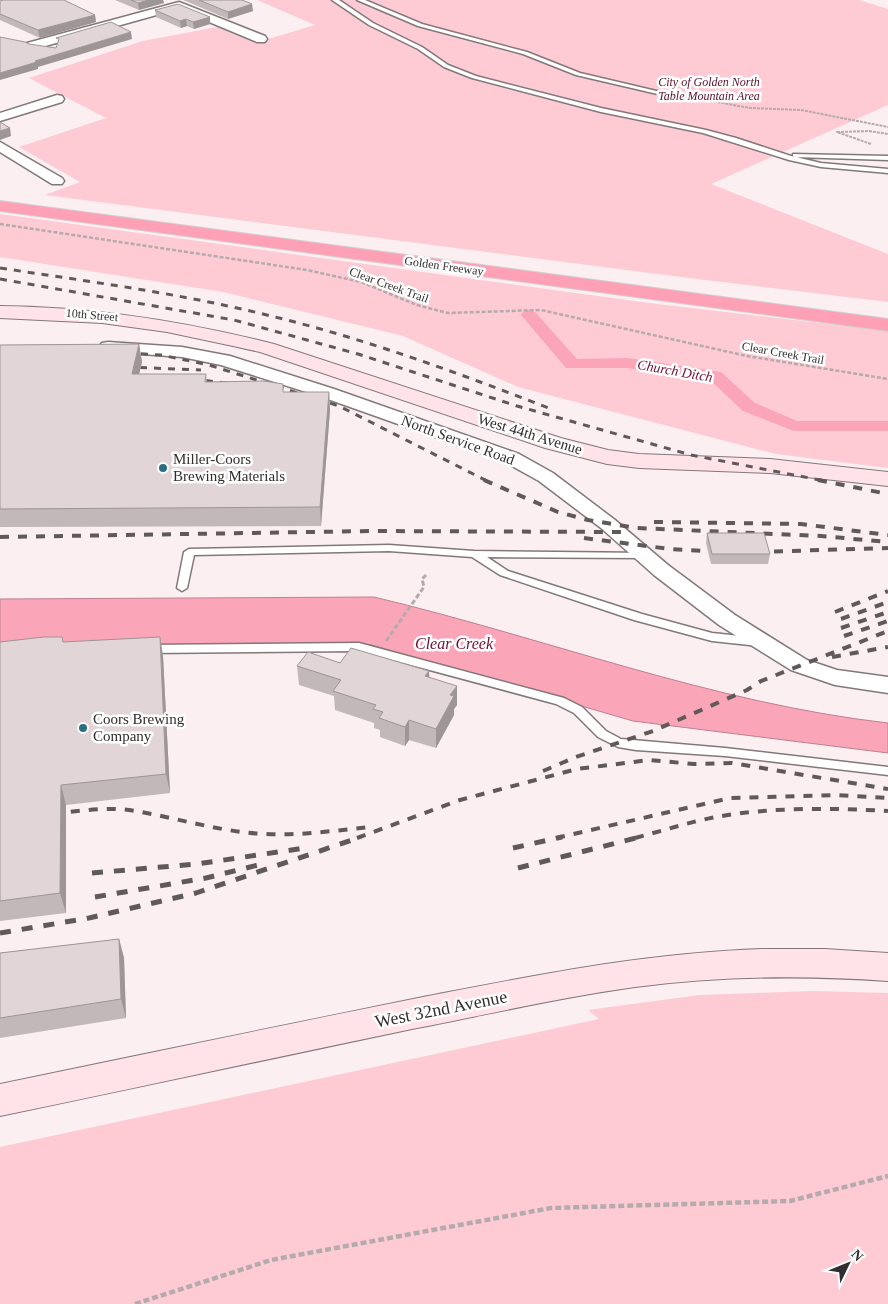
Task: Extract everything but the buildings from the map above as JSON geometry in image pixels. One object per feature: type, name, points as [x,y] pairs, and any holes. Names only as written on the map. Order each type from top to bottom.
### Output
[{"type":"highway","name":"Golden Freeway","points":[[0,195],[38,202],[548,269],[888,311]]},
{"type":"highway","name":"Golden Freeway","points":[[0,206],[888,325]]},
{"type":"street","points":[[31,46],[174,2],[261,39]]},
{"type":"street","points":[[0,117],[57,99]]},
{"type":"street","points":[[0,146],[57,181]]},
{"type":"street","name":"10th Street","points":[[0,312],[111,316],[184,328]]},
{"type":"street","name":"West 44th Avenue","points":[[184,328],[267,348],[553,442],[607,457],[639,461],[761,466],[826,471],[888,479]]},
{"type":"street","name":"North Service Road","points":[[90,346],[182,352],[224,360],[328,393],[512,458],[546,477],[608,524],[644,555],[727,620],[760,642],[802,667],[835,677],[888,685]]},
{"type":"street","name":"West 32nd Avenue","points":[[0,1100],[295,1038],[634,973],[760,963],[840,963],[888,967]]},
{"type":"lane","points":[[335,0],[371,24],[420,48],[446,66],[474,77],[601,110],[712,133],[781,155],[821,165],[888,171]]},
{"type":"lane","points":[[360,0],[420,25],[525,53],[578,74],[679,97]]},
{"type":"lane","points":[[781,155],[818,154],[884,157]]},
{"type":"lane","points":[[182,588],[189,552],[389,548],[474,554],[644,555]]},
{"type":"lane","points":[[474,554],[504,573],[638,617],[712,637],[760,642]]},
{"type":"lane","points":[[139,649],[359,647],[560,701],[578,710],[602,734],[618,743],[725,752],[888,771]]},
{"type":"path","points":[[884,157],[883,148],[837,132],[869,131],[888,134]]},
{"type":"path","name":"Clear Creek Trail","points":[[0,224],[307,270],[361,282],[418,305],[448,312],[541,310],[747,356],[888,379]]},
{"type":"path","points":[[379,651],[414,603],[424,586],[422,579],[427,574]]},
{"type":"path","points":[[135,1304],[270,1260],[551,1208],[790,1202],[888,1176]]},
{"type":"green space","name":"City of Golden North Table Mountain Area","points":[[257,0],[859,0],[888,9],[888,105],[711,184],[888,254],[888,302],[45,195],[80,182],[19,147],[106,118],[29,78],[143,41],[217,27],[255,43],[315,25]]},
{"type":"green space","points":[[0,214],[649,303],[888,331],[888,468],[776,454],[518,387],[403,336],[223,292],[0,257]]},
{"type":"green space","points":[[814,991],[888,993],[888,1304],[0,1304],[0,1147],[599,1019],[588,1010],[700,995]]},
{"type":"water","name":"Clear Creek","points":[[374,597],[438,613],[630,668],[758,701],[822,714],[888,723],[888,753],[633,721],[372,645],[0,648],[0,599]]},
{"type":"waterway","name":"Church Ditch","points":[[529,315],[572,364],[627,363],[715,376],[749,407],[794,426],[888,426]]},
{"type":"railway","points":[[0,268],[173,295],[275,317],[345,336],[414,358],[551,409]]},
{"type":"railway","points":[[0,279],[234,320],[358,354],[517,406],[691,455],[825,481]]},
{"type":"railway","points":[[127,353],[161,355],[209,365],[339,406],[487,481]]},
{"type":"railway","points":[[126,367],[201,370]]},
{"type":"railway","points":[[192,379],[227,383]]},
{"type":"railway","points":[[484,480],[558,512],[588,520],[637,528],[821,536],[888,542]]},
{"type":"railway","points":[[818,480],[888,494]]},
{"type":"railway","points":[[654,522],[801,524],[888,535]]},
{"type":"railway","points":[[0,537],[373,531],[625,532]]},
{"type":"railway","points":[[584,538],[670,549],[721,552]]},
{"type":"railway","points":[[756,552],[888,548]]},
{"type":"railway","points":[[835,612],[888,591]]},
{"type":"railway","points":[[841,619],[888,602]]},
{"type":"railway","points":[[841,628],[888,612]]},
{"type":"railway","points":[[844,636],[888,621]]},
{"type":"railway","points":[[543,771],[576,757],[653,731],[747,690],[761,681],[888,631]]},
{"type":"railway","points":[[832,657],[888,647]]},
{"type":"railway","points":[[357,838],[460,800],[577,769],[649,760],[694,764],[732,763],[888,789]]},
{"type":"railway","points":[[556,838],[730,798],[836,795],[888,798]]},
{"type":"railway","points":[[53,814],[120,809],[248,833],[265,834],[305,833],[372,827]]},
{"type":"railway","points":[[635,838],[706,819],[758,811],[824,809],[888,811]]},
{"type":"railway","points":[[0,933],[89,918],[196,893],[361,837]]},
{"type":"railway","points":[[513,848],[562,837]]},
{"type":"railway","points":[[518,868],[640,837]]},
{"type":"railway","points":[[92,873],[197,864],[305,848]]},
{"type":"railway","points":[[95,897],[206,878],[258,865]]},
{"type":"place","name":"Miller-Coors Brewing Materials","points":[[163,468]]},
{"type":"place","name":"Coors Brewing Company","points":[[83,728]]}]
